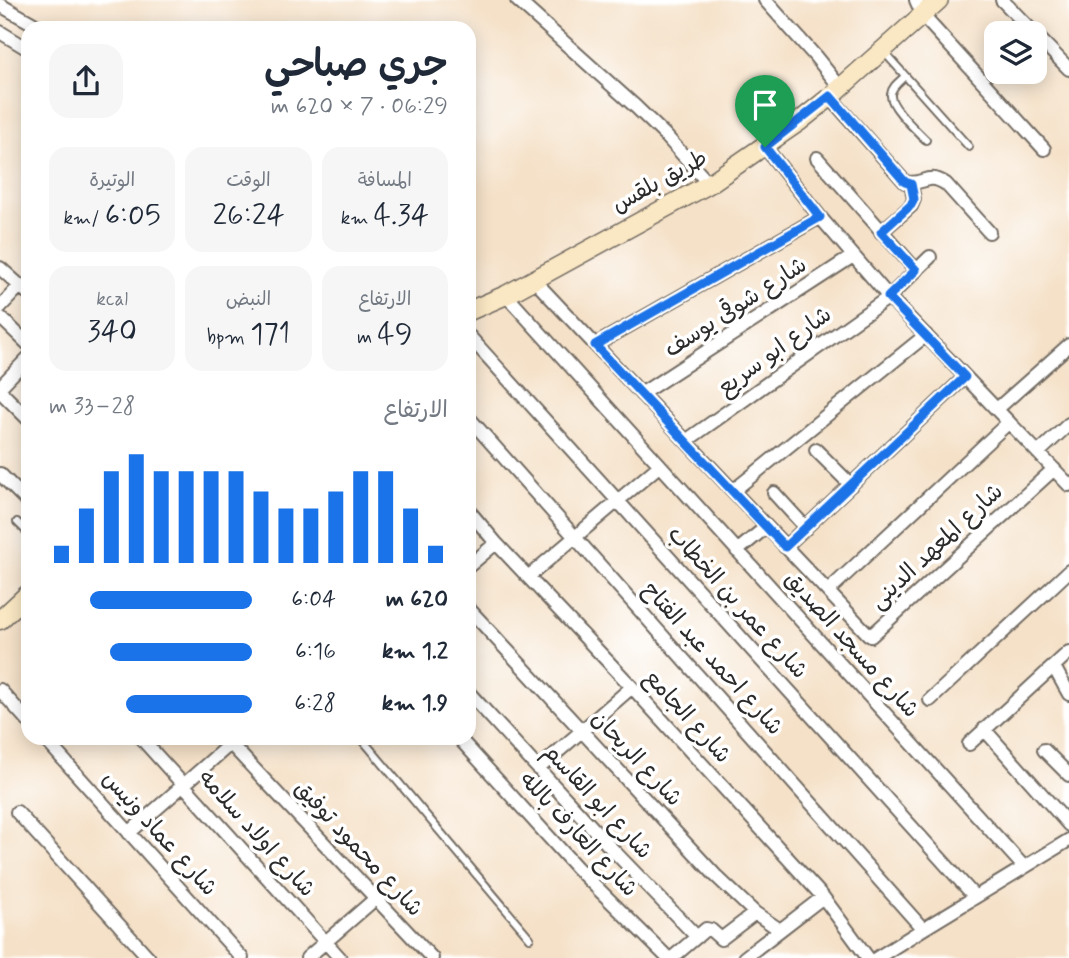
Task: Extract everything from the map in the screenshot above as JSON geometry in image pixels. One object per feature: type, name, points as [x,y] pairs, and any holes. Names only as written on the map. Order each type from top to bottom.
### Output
[{"type":"main road","name":"طريق بلقس","points":[[476,308],[506,295],[709,184],[765,147],[883,51],[920,8],[939,0]]},
{"type":"main road","points":[[0,620],[21,607]]},
{"type":"street","points":[[517,0],[666,136],[709,184]]},
{"type":"street","points":[[765,0],[815,56],[835,92],[905,182],[911,184],[930,178],[939,179],[989,232]]},
{"type":"street","points":[[1002,0],[1069,69]]},
{"type":"street","points":[[0,5],[29,21]]},
{"type":"street","points":[[920,8],[1044,149]]},
{"type":"street","points":[[0,32],[21,45]]},
{"type":"street","points":[[765,147],[888,297],[1069,485]]},
{"type":"street","points":[[817,158],[916,270]]},
{"type":"street","points":[[881,232],[911,205],[914,199],[911,184]]},
{"type":"street","points":[[595,345],[820,217]]},
{"type":"street","name":"شارع شوقى يوسف","points":[[642,394],[853,256]]},
{"type":"street","name":"شارع ابو سريع","points":[[686,442],[888,297],[930,257]]},
{"type":"street","points":[[0,268],[21,287]]},
{"type":"street","name":"شارع المعهد الدينى","points":[[533,279],[871,636],[1054,469]]},
{"type":"street","points":[[0,307],[21,292]]},
{"type":"street","name":"شارع مسجد الصديق","points":[[506,295],[1024,867]]},
{"type":"street","points":[[0,317],[21,337]]},
{"type":"street","points":[[733,491],[926,335]]},
{"type":"street","name":"شارع عمر بن الخطاب","points":[[476,344],[975,897]]},
{"type":"street","points":[[997,410],[1069,345]]},
{"type":"street","points":[[21,366],[0,389],[21,412]]},
{"type":"street","points":[[785,547],[965,377]]},
{"type":"street","points":[[828,591],[1009,422]]},
{"type":"street","points":[[1038,453],[1069,424]]},
{"type":"street","name":"شارع احمد عبد الفتاح","points":[[476,426],[923,929]]},
{"type":"street","points":[[816,450],[851,485]]},
{"type":"street","points":[[528,577],[660,465]]},
{"type":"street","points":[[0,474],[21,495]]},
{"type":"street","points":[[774,493],[806,528]]},
{"type":"street","name":"شارع الجامع","points":[[476,519],[877,958]]},
{"type":"street","points":[[737,551],[766,527]]},
{"type":"street","points":[[476,560],[496,543]]},
{"type":"street","points":[[930,700],[1069,571]]},
{"type":"street","name":"شارع الريحان","points":[[476,617],[715,875],[755,913],[780,930]]},
{"type":"street","points":[[969,744],[1069,652]]},
{"type":"street","points":[[1054,667],[1069,694]]},
{"type":"street","points":[[538,769],[632,687]]},
{"type":"street","points":[[0,690],[21,713]]},
{"type":"street","name":"شارع ابو القاسم","points":[[476,701],[697,937]]},
{"type":"street","points":[[984,729],[1069,825]]},
{"type":"street","name":"شارع عماد ونيس","points":[[50,745],[242,958]]},
{"type":"street","name":"شارع اولاد سلامه","points":[[147,745],[340,958]]},
{"type":"street","points":[[129,833],[224,745]]},
{"type":"street","name":"شارع محمود توفيق","points":[[232,745],[432,958]]},
{"type":"street","name":"شارع العارف بالله","points":[[465,745],[577,868],[670,958]]},
{"type":"street","points":[[1044,750],[1069,775]]},
{"type":"street","points":[[16,812],[149,958]]},
{"type":"street","points":[[877,958],[1069,840]]},
{"type":"street","points":[[744,958],[822,897]]},
{"type":"street","points":[[307,958],[375,899]]},
{"type":"street","points":[[670,958],[706,929],[721,939],[755,913]]},
{"type":"lane","points":[[883,51],[970,147]]},
{"type":"lane","points":[[905,76],[892,89],[891,98],[895,107],[926,140]]},
{"type":"lane","points":[[17,522],[21,526]]},
{"type":"lane","points":[[367,745],[530,937]]},
{"type":"route","points":[[830,96],[905,182],[911,184],[914,199],[911,205],[881,232],[916,270],[888,297],[965,377],[785,547],[595,345],[820,217],[765,147],[830,96]]}]
